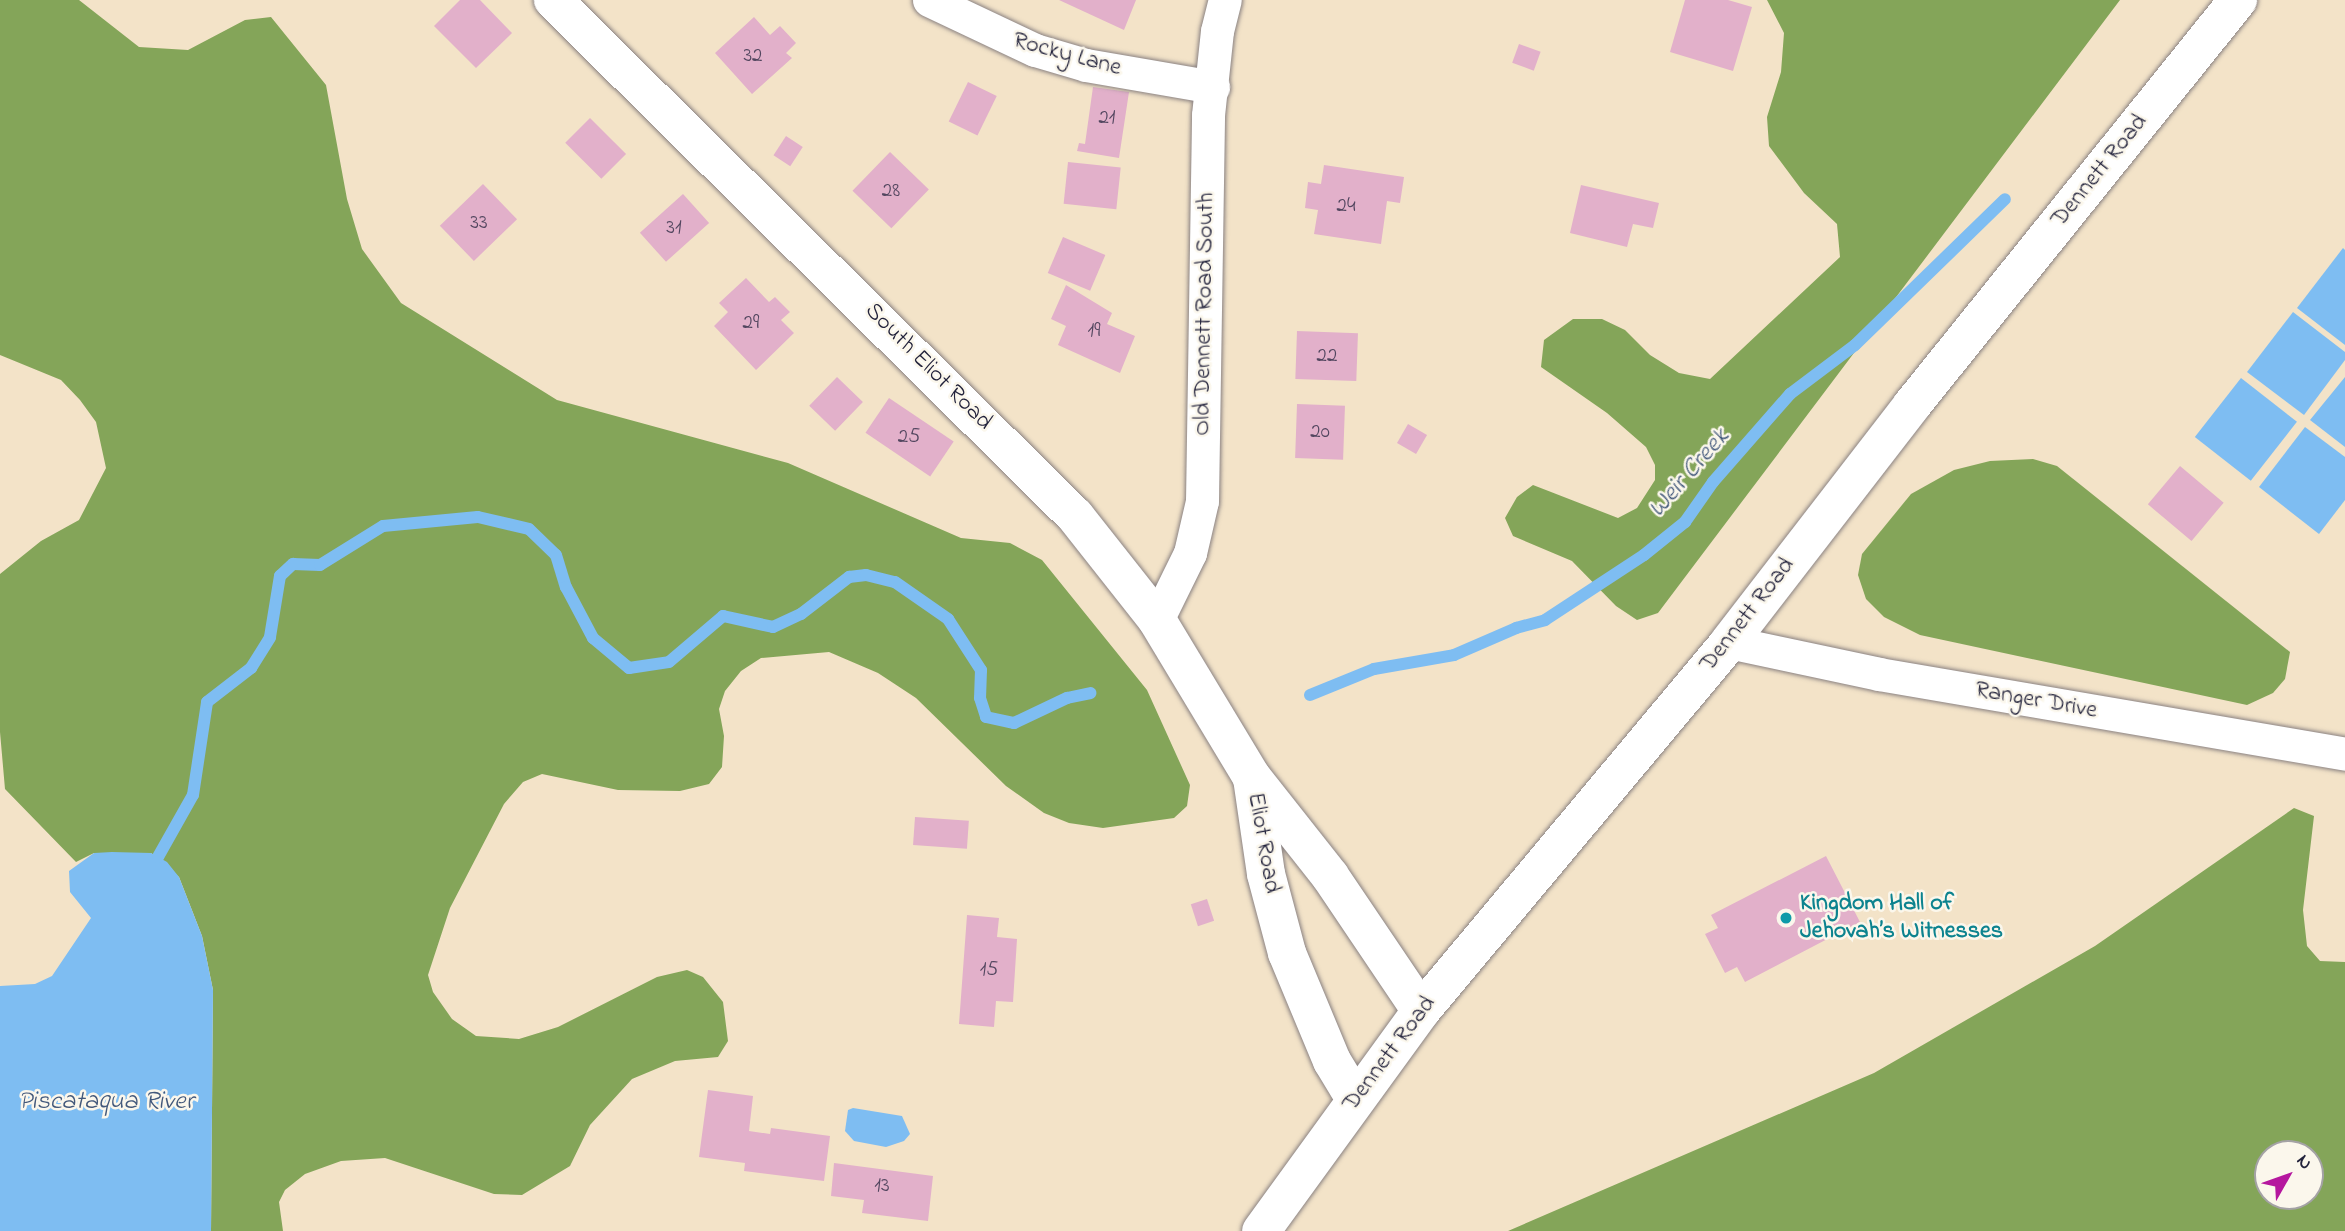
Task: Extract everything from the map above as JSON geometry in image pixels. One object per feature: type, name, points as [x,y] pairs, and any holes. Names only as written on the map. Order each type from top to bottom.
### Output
[{"type":"main road","name":"South Eliot Road","points":[[553,0],[1075,516],[1157,620],[1251,776]]},
{"type":"main road","name":"Dennett Road","points":[[1261,1231],[1354,1099],[1421,1011],[1728,642],[1912,405],[2238,0]]},
{"type":"main road","name":"Eliot Road","points":[[1251,776],[1330,876],[1421,1011]]},
{"type":"main road","name":"Eliot Road","points":[[1251,776],[1266,874],[1287,953],[1332,1061],[1354,1099]]},
{"type":"street","name":"Rocky Lane","points":[[929,0],[1035,50],[1086,65],[1213,87]]},
{"type":"street","name":"Old Dennett Road South","points":[[1157,620],[1190,553],[1202,501],[1208,115],[1217,31],[1226,0]]},
{"type":"street","name":"Ranger Drive","points":[[1728,642],[1879,674],[2345,754]]},
{"type":"green space","points":[[0,0],[79,0],[139,47],[188,50],[245,20],[271,17],[326,85],[347,199],[362,249],[401,303],[557,400],[788,463],[961,538],[1010,543],[1042,560],[1147,690],[1190,785],[1187,806],[1174,818],[1103,828],[1069,823],[1044,813],[1006,786],[916,698],[878,673],[829,652],[761,658],[741,671],[725,691],[719,709],[724,736],[722,767],[709,784],[680,791],[618,790],[542,774],[523,782],[504,804],[450,908],[428,975],[433,992],[452,1019],[476,1036],[519,1039],[558,1027],[657,977],[687,970],[703,977],[723,1002],[728,1041],[718,1057],[675,1061],[632,1079],[590,1125],[570,1166],[522,1195],[494,1194],[385,1158],[341,1161],[305,1174],[285,1190],[279,1202],[283,1231],[211,1231],[213,990],[202,936],[179,877],[151,853],[94,853],[76,862],[5,789],[0,732],[0,574],[41,541],[79,520],[106,468],[96,422],[80,400],[61,380],[0,355]]},
{"type":"green space","points":[[1767,0],[2120,0],[1658,613],[1637,620],[1616,606],[1572,561],[1513,536],[1505,518],[1517,497],[1533,485],[1618,518],[1637,508],[1655,480],[1655,465],[1646,447],[1607,413],[1541,367],[1544,340],[1573,319],[1602,319],[1625,330],[1650,355],[1679,373],[1710,379],[1840,257],[1837,224],[1804,193],[1769,146],[1767,117],[1781,72],[1784,33]]},
{"type":"green space","points":[[2033,459],[2057,466],[2290,652],[2285,679],[2273,693],[2247,705],[1920,635],[1884,617],[1866,599],[1858,575],[1862,554],[1911,494],[1954,470],[1990,461]]},
{"type":"green space","points":[[2294,808],[2314,816],[2303,910],[2307,946],[2320,961],[2345,962],[2345,1231],[1508,1231],[1874,1073],[2095,946]]},
{"type":"water","points":[[2343,248],[2345,250],[2345,345],[2297,308]]},
{"type":"water","points":[[2293,312],[2345,352],[2345,360],[2304,415],[2247,372]]},
{"type":"water","points":[[2345,377],[2345,447],[2310,420]]},
{"type":"water","points":[[2241,378],[2297,422],[2251,481],[2195,437]]},
{"type":"water","points":[[2305,427],[2345,457],[2345,500],[2319,534],[2259,487]]},
{"type":"water","name":"Piscataqua River","points":[[94,853],[151,853],[167,862],[179,877],[202,936],[213,990],[211,1231],[0,1231],[0,986],[35,984],[52,976],[91,918],[70,892],[69,871]]},
{"type":"water","points":[[853,1108],[902,1116],[910,1134],[904,1141],[886,1147],[854,1141],[845,1131],[848,1110]]},
{"type":"building","points":[[460,0],[480,0],[512,33],[476,68],[434,26]]},
{"type":"building","points":[[1059,0],[1136,0],[1124,30]]},
{"type":"building","points":[[1685,0],[1728,0],[1752,7],[1733,71],[1670,52]]},
{"type":"building","points":[[754,17],[770,35],[780,26],[796,43],[786,53],[792,58],[752,94],[715,53]]},
{"type":"building","points":[[1519,44],[1541,52],[1534,71],[1512,63]]},
{"type":"building","points":[[968,82],[997,96],[977,136],[949,122]]},
{"type":"building","points":[[1093,87],[1129,92],[1119,158],[1077,151],[1079,143],[1085,144]]},
{"type":"building","points":[[590,118],[626,154],[601,179],[565,143]]},
{"type":"building","points":[[786,136],[803,147],[790,166],[773,155]]},
{"type":"building","points":[[890,152],[929,190],[891,228],[852,191]]},
{"type":"building","points":[[1068,162],[1121,168],[1116,209],[1064,204]]},
{"type":"building","points":[[1324,165],[1404,177],[1400,203],[1387,201],[1381,244],[1314,234],[1318,210],[1305,208],[1308,182],[1321,184]]},
{"type":"building","points":[[483,184],[517,219],[474,261],[440,226]]},
{"type":"building","points":[[1581,185],[1659,203],[1653,228],[1633,224],[1627,247],[1570,233]]},
{"type":"building","points":[[683,194],[709,223],[666,262],[640,233]]},
{"type":"building","points":[[1063,237],[1105,255],[1090,291],[1048,273]]},
{"type":"building","points":[[746,278],[769,302],[775,297],[790,312],[781,320],[794,333],[756,370],[714,326],[728,312],[719,303]]},
{"type":"building","points":[[1066,285],[1112,313],[1107,324],[1135,336],[1120,373],[1058,345],[1066,326],[1051,319]]},
{"type":"building","points":[[1297,331],[1358,333],[1356,381],[1295,379]]},
{"type":"building","points":[[837,377],[863,402],[835,431],[809,406]]},
{"type":"building","points":[[889,398],[954,442],[930,476],[866,433]]},
{"type":"building","points":[[1297,404],[1345,406],[1343,460],[1295,458]]},
{"type":"building","points":[[1408,424],[1427,435],[1416,454],[1397,443]]},
{"type":"building","points":[[2180,466],[2224,503],[2192,541],[2148,504]]},
{"type":"building","points":[[915,817],[969,821],[967,849],[913,845]]},
{"type":"building","name":"Kingdom Hall of Jehovah’s Witnesses","points":[[1826,856],[1860,922],[1745,982],[1737,967],[1725,973],[1705,934],[1718,928],[1711,915]]},
{"type":"building","points":[[1207,899],[1214,921],[1198,926],[1191,904]]},
{"type":"building","points":[[967,915],[999,918],[997,937],[1017,939],[1013,1002],[996,1001],[994,1027],[959,1024]]},
{"type":"building","points":[[708,1090],[753,1096],[749,1131],[770,1134],[771,1128],[830,1136],[824,1181],[744,1171],[745,1163],[699,1157]]},
{"type":"building","points":[[834,1163],[933,1176],[928,1221],[862,1213],[864,1200],[831,1196]]},
{"type":"waterway","name":"Weir Creek","points":[[1310,695],[1374,669],[1454,655],[1516,628],[1545,620],[1644,555],[1685,522],[1713,482],[1790,394],[1855,345],[2005,199]]},
{"type":"waterway","name":"Weir Creek","points":[[158,857],[193,795],[207,702],[251,668],[270,637],[280,576],[293,564],[320,565],[383,526],[478,517],[529,529],[556,555],[566,587],[593,638],[629,668],[669,662],[723,616],[773,627],[801,614],[849,577],[866,575],[895,582],[948,619],[981,670],[980,698],[986,717],[1014,723],[1067,698],[1090,693]]},
{"type":"place","name":"Kingdom Hall of Jehovah’s Witnesses","points":[[1786,918]]}]
